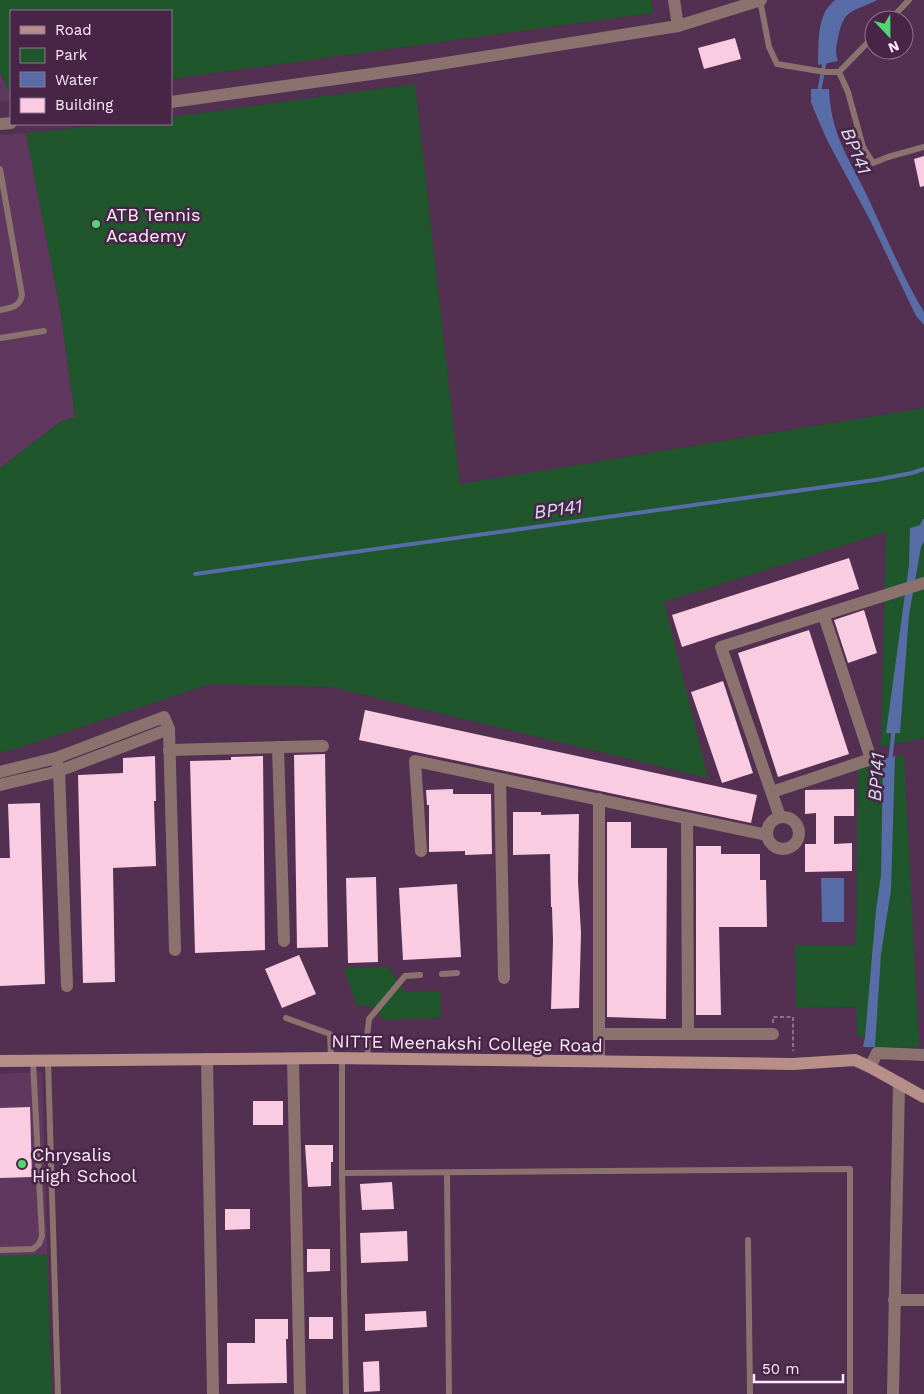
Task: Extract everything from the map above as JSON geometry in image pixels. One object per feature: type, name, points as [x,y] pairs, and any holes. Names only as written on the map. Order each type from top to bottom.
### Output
[{"type":"street","points":[[674,0],[678,26]]},
{"type":"street","points":[[172,102],[414,68],[678,26],[760,0]]},
{"type":"street","points":[[780,817],[721,647],[924,583]]},
{"type":"street","points":[[772,792],[872,758],[824,616]]},
{"type":"street","points":[[0,772],[56,758],[164,717],[169,729],[176,950]]},
{"type":"street","points":[[0,785],[59,771],[169,729]]},
{"type":"street","points":[[169,750],[323,746]]},
{"type":"street","points":[[278,747],[284,941]]},
{"type":"street","points":[[56,758],[59,771],[67,986]]},
{"type":"street","points":[[421,851],[415,761],[767,835]]},
{"type":"street","points":[[500,779],[504,978]]},
{"type":"street","points":[[599,799],[599,1062]]},
{"type":"street","points":[[780,817],[787,817],[796,822],[799,832],[796,842],[787,848],[777,847],[770,842],[767,835],[770,823],[780,817]]},
{"type":"street","points":[[688,819],[688,1034]]},
{"type":"street","points":[[599,1034],[773,1034]]},
{"type":"street","points":[[870,1067],[877,1053],[924,1055]]},
{"type":"street","name":"NITTE Meenakshi College Road","points":[[0,1061],[337,1058],[793,1064],[854,1060],[924,1098]]},
{"type":"street","points":[[293,1059],[300,1394]]},
{"type":"street","points":[[208,1060],[214,1394]]},
{"type":"street","points":[[893,1394],[899,1083]]},
{"type":"street","points":[[894,1300],[924,1300]]},
{"type":"lane","points":[[760,0],[769,47],[776,64],[825,72],[839,72],[864,46]]},
{"type":"lane","points":[[900,10],[909,0]]},
{"type":"lane","points":[[839,72],[848,92],[863,147],[873,163],[924,147]]},
{"type":"lane","points":[[0,169],[22,295],[21,301],[16,306],[0,310]]},
{"type":"lane","points":[[0,338],[44,331]]},
{"type":"lane","points":[[442,974],[457,973]]},
{"type":"lane","points":[[368,1059],[367,1036],[369,1019],[404,976],[420,975]]},
{"type":"lane","points":[[286,1018],[330,1034],[337,1058],[342,1173],[346,1394]]},
{"type":"lane","points":[[0,1250],[33,1249],[39,1244],[42,1236],[34,1061]]},
{"type":"lane","points":[[48,1061],[58,1394]]},
{"type":"lane","points":[[342,1173],[850,1169],[850,1394]]},
{"type":"lane","points":[[447,1172],[449,1394]]},
{"type":"lane","points":[[748,1240],[750,1394]]},
{"type":"shaded area","points":[[0,72],[10,94],[10,100],[0,101]]},
{"type":"shaded area","points":[[26,133],[61,315],[75,417],[60,422],[0,468],[0,135]]},
{"type":"shaded area","name":"Chrysalis High School","points":[[42,1072],[49,1308],[0,1310],[0,1074]]},
{"type":"green space","points":[[0,0],[651,0],[653,13],[172,79],[172,10],[10,10],[10,94],[0,72]]},
{"type":"green space","points":[[415,84],[460,484],[924,408],[924,738],[881,747],[886,532],[664,602],[708,778],[331,687],[210,684],[0,753],[0,468],[60,422],[75,417],[61,315],[26,133],[107,125],[172,125],[172,117]]},
{"type":"green space","points":[[904,755],[919,1047],[863,1047],[865,1037],[857,1036],[856,1007],[796,1008],[795,945],[856,945],[858,769],[883,759]]},
{"type":"green space","points":[[388,967],[405,992],[440,991],[441,1018],[383,1020],[379,1012],[373,1008],[357,1006],[344,968]]},
{"type":"green space","points":[[47,1254],[52,1394],[0,1394],[0,1256]]},
{"type":"water","points":[[835,0],[877,0],[851,12],[843,21],[836,47],[838,61],[818,65],[819,38],[824,13]]},
{"type":"water","points":[[811,89],[829,89],[834,121],[843,148],[902,272],[924,312],[924,325],[916,316],[871,222],[827,140],[811,102]]},
{"type":"water","points":[[924,524],[924,541],[921,547],[909,615],[900,733],[886,733],[909,565],[910,528]]},
{"type":"water","points":[[895,756],[891,890],[881,954],[875,1047],[863,1047],[881,875],[883,759]]},
{"type":"water","points":[[821,878],[844,878],[844,922],[822,922]]},
{"type":"building","points":[[735,38],[741,59],[704,69],[698,48]]},
{"type":"building","points":[[924,156],[924,186],[920,187],[914,159]]},
{"type":"building","points":[[849,558],[859,589],[682,647],[672,615]]},
{"type":"building","points":[[864,610],[877,653],[848,663],[834,620]]},
{"type":"building","points":[[809,630],[849,754],[778,777],[738,653]]},
{"type":"building","points":[[723,681],[753,773],[722,783],[691,692]]},
{"type":"building","points":[[365,710],[757,795],[751,823],[359,740]]},
{"type":"building","points":[[325,754],[328,947],[297,948],[294,755]]},
{"type":"building","points":[[155,756],[156,866],[113,868],[115,982],[83,983],[78,775],[123,773],[123,758]]},
{"type":"building","points":[[263,756],[265,950],[195,953],[190,761],[231,760],[231,757]]},
{"type":"building","points":[[453,789],[453,794],[491,794],[492,854],[465,855],[465,851],[429,852],[429,805],[427,805],[426,790]]},
{"type":"building","points":[[854,789],[854,816],[834,816],[834,844],[852,843],[852,871],[805,872],[805,844],[816,844],[816,813],[805,814],[805,790]]},
{"type":"building","points":[[40,803],[45,984],[0,986],[0,858],[10,858],[8,804]]},
{"type":"building","points":[[513,812],[541,812],[541,815],[579,814],[578,881],[581,933],[579,1008],[551,1009],[553,941],[550,854],[513,855]]},
{"type":"building","points":[[607,822],[631,822],[631,848],[667,848],[666,1019],[607,1017]]},
{"type":"building","points":[[696,846],[721,846],[721,854],[760,854],[760,880],[766,880],[767,927],[719,927],[721,1015],[696,1015]]},
{"type":"building","points":[[376,877],[378,962],[348,963],[346,878]]},
{"type":"building","points":[[457,884],[461,957],[403,960],[399,888]]},
{"type":"building","points":[[299,955],[316,994],[282,1008],[265,969]]},
{"type":"building","points":[[253,1101],[283,1101],[283,1125],[253,1125]]},
{"type":"building","points":[[30,1107],[32,1177],[0,1178],[0,1108]]},
{"type":"building","points":[[305,1145],[333,1145],[331,1186],[308,1187]]},
{"type":"building","points":[[392,1182],[394,1209],[362,1210],[360,1184]]},
{"type":"building","points":[[225,1209],[250,1209],[250,1229],[225,1230]]},
{"type":"building","points":[[407,1231],[408,1261],[361,1263],[360,1233]]},
{"type":"building","points":[[307,1249],[330,1249],[330,1271],[307,1272]]},
{"type":"building","points":[[426,1311],[427,1327],[365,1331],[365,1314]]},
{"type":"building","points":[[309,1317],[333,1317],[333,1339],[309,1339]]},
{"type":"building","points":[[255,1319],[288,1319],[288,1339],[286,1339],[287,1383],[227,1384],[227,1343],[255,1343]]},
{"type":"building","points":[[379,1361],[380,1391],[364,1392],[363,1362]]},
{"type":"waterway","name":"BP141","points":[[819,92],[825,60]]},
{"type":"waterway","name":"BP141","points":[[195,574],[875,480],[924,469]]},
{"type":"waterway","name":"BP141","points":[[921,528],[924,521]]},
{"type":"waterway","name":"BP141","points":[[890,761],[894,728]]},
{"type":"place","name":"ATB Tennis Academy","points":[[96,224]]},
{"type":"place","name":"Chrysalis High School","points":[[22,1164]]}]
